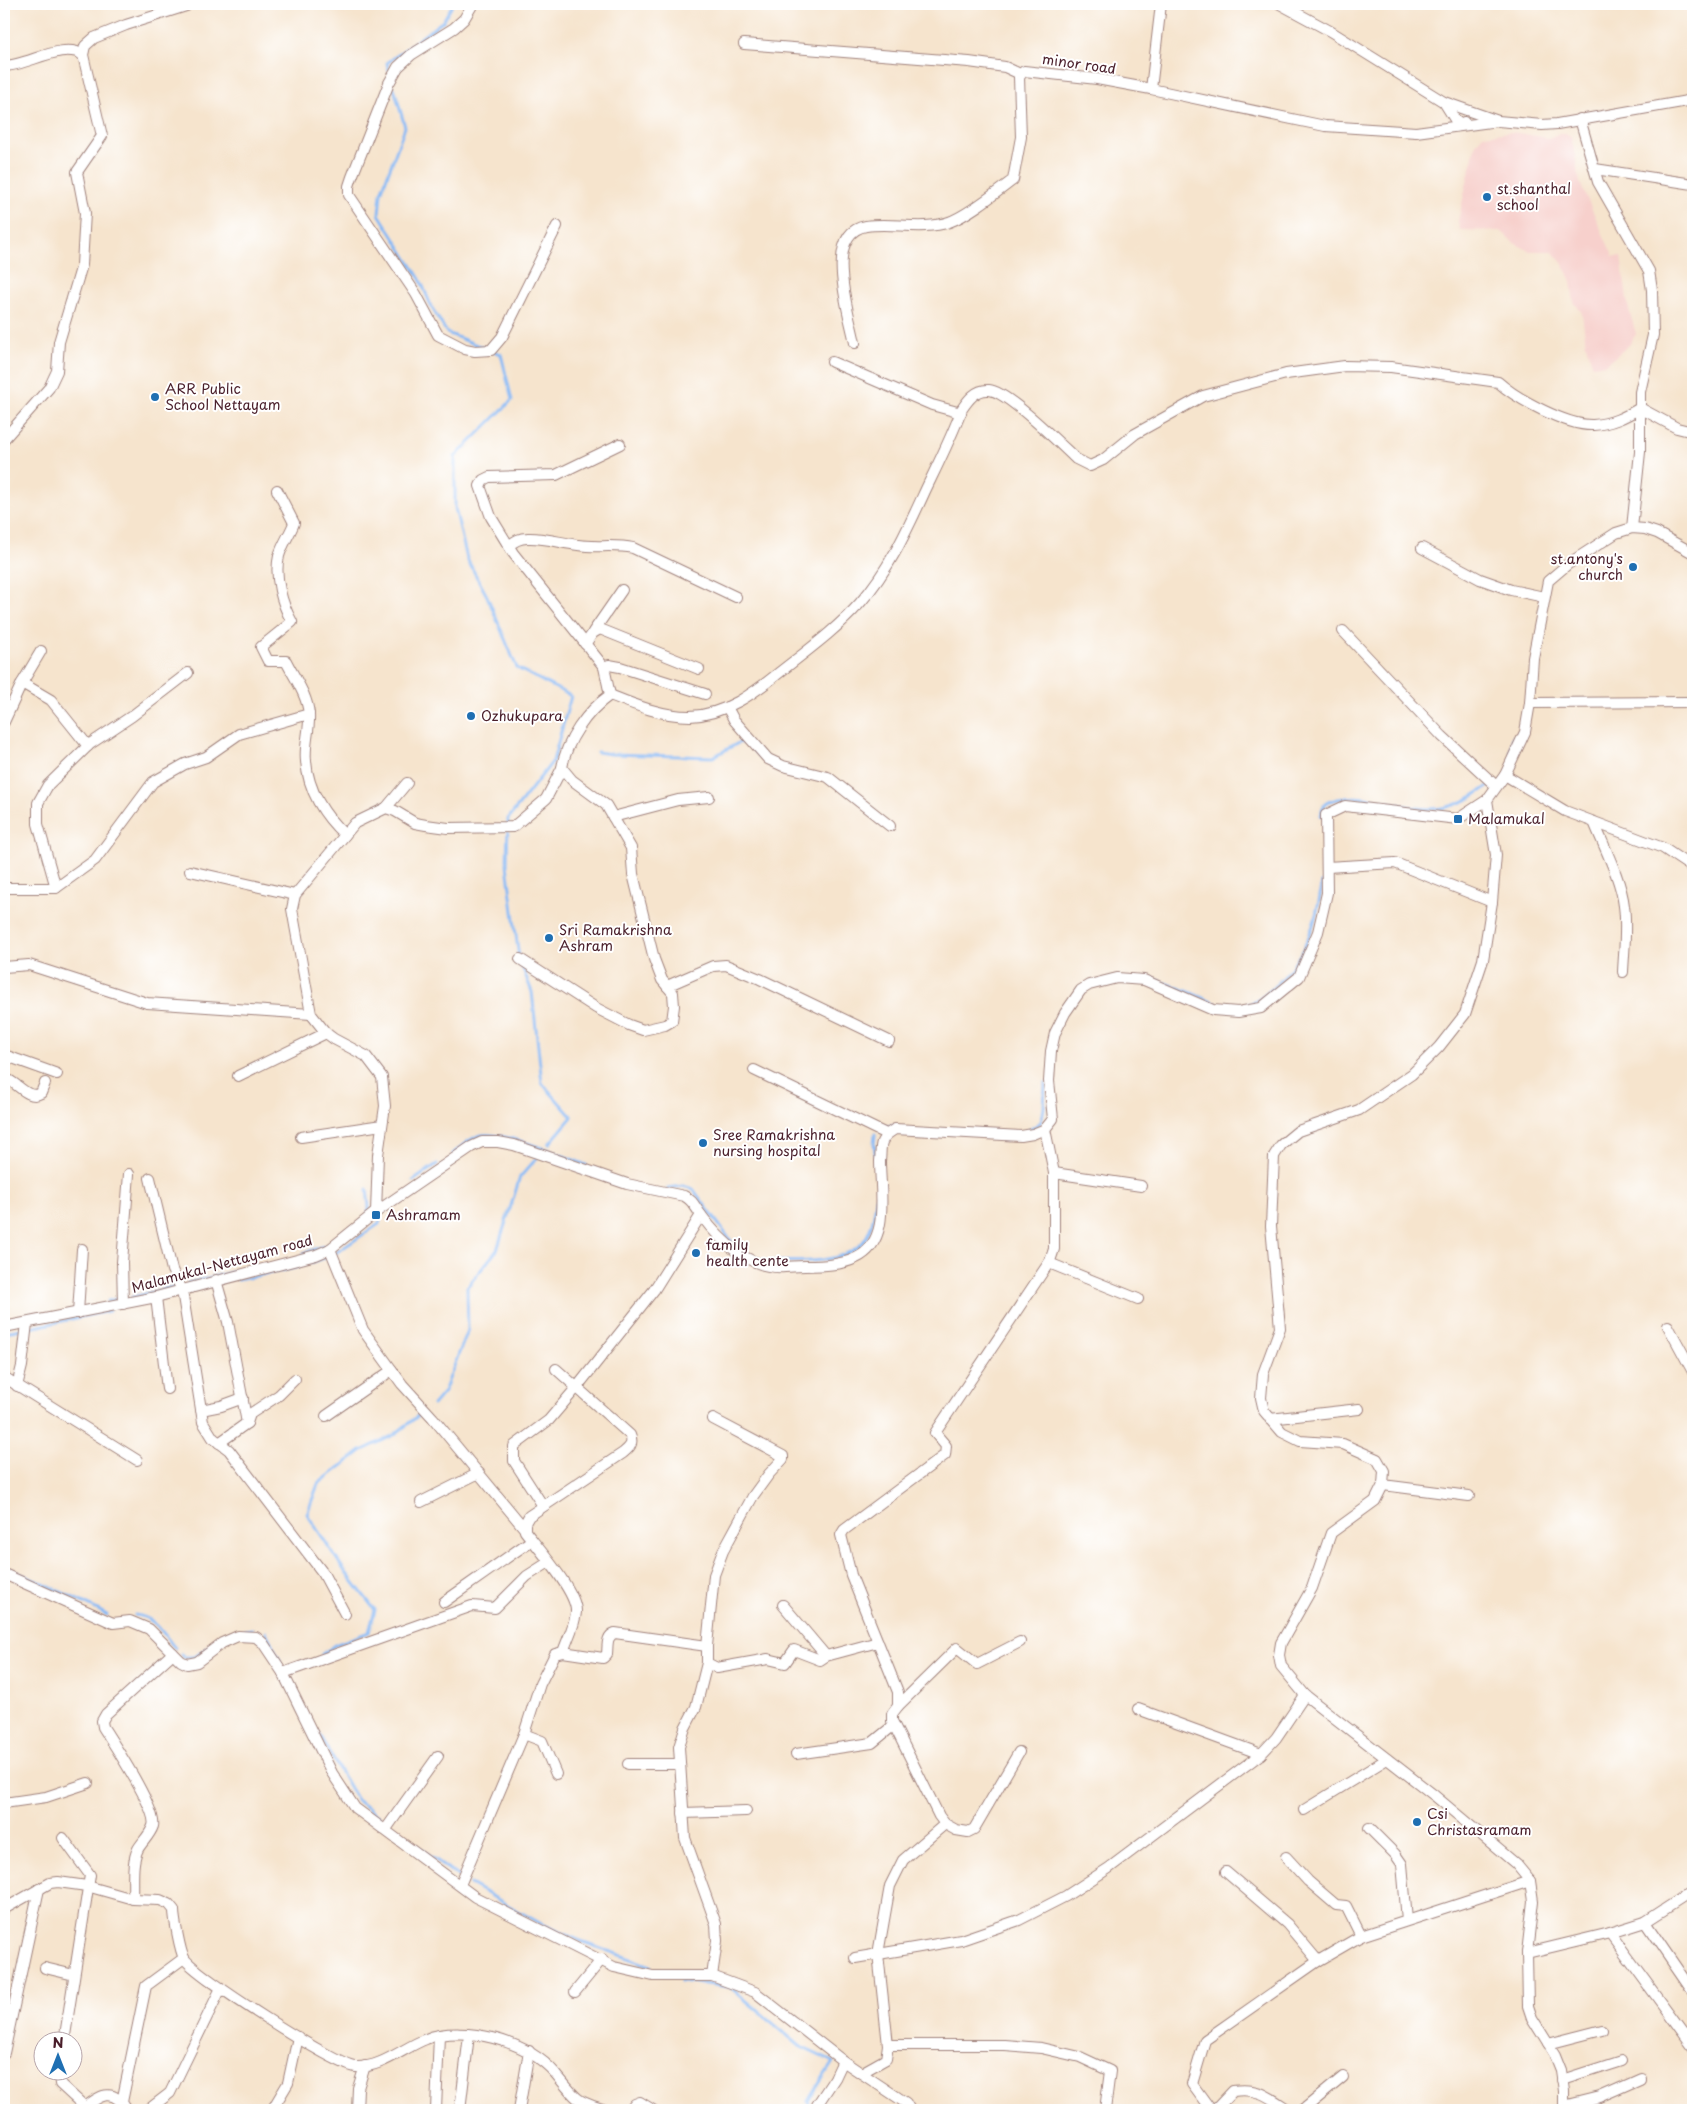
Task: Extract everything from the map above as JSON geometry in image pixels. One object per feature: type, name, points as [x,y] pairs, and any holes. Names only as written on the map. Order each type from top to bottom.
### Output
[{"type":"street","points":[[4,439],[49,388],[57,372],[59,342],[82,265],[85,213],[77,172],[102,136],[83,55],[85,46],[94,38],[188,4]]},
{"type":"street","points":[[473,4],[464,19],[411,55],[398,67],[389,83],[352,177],[348,190],[349,195],[416,294],[438,335],[456,345],[475,352],[491,350],[502,337],[557,226]]},
{"type":"street","points":[[1151,89],[1160,4]]},
{"type":"street","points":[[1280,4],[1339,36],[1444,102],[1498,121],[1542,125],[1693,100]]},
{"type":"street","points":[[744,44],[969,62],[1005,67],[1020,74],[1018,82],[1021,137],[1013,180],[991,197],[950,221],[928,226],[864,226],[852,232],[844,243],[840,275],[855,343]]},
{"type":"street","points":[[4,66],[34,60],[63,50],[78,52],[83,55]]},
{"type":"street","name":"minor road","points":[[1020,74],[1028,71],[1151,89],[1325,126],[1416,132],[1498,121]]},
{"type":"street","points":[[1444,102],[1459,126],[1475,113]]},
{"type":"street","points":[[1580,119],[1598,182],[1649,271],[1652,290],[1653,335],[1640,392],[1640,452],[1632,528]]},
{"type":"street","points":[[1594,169],[1693,184]]},
{"type":"street","points":[[832,362],[932,405],[961,413]]},
{"type":"street","points":[[610,695],[643,709],[688,716],[706,714],[727,707],[769,681],[825,637],[859,604],[873,586],[904,537],[968,400],[976,394],[989,390],[998,392],[1009,399],[1076,459],[1090,466],[1103,460],[1135,434],[1203,396],[1286,374],[1345,366],[1391,367],[1498,382],[1511,394],[1557,417],[1592,425],[1619,421],[1640,408]]},
{"type":"street","points":[[1640,408],[1678,428],[1693,432]]},
{"type":"street","points":[[610,695],[604,667],[509,546],[490,517],[480,486],[483,480],[489,477],[556,475],[620,444]]},
{"type":"street","points":[[277,490],[294,523],[279,557],[279,584],[283,607],[292,622],[261,647],[268,661],[286,661],[303,694],[309,714],[306,732],[306,762],[313,793],[330,822],[344,835]]},
{"type":"street","points":[[754,1070],[886,1134],[895,1129],[1021,1136],[1045,1129],[1053,1119],[1049,1082],[1051,1051],[1055,1033],[1065,1012],[1081,990],[1089,985],[1116,978],[1144,980],[1214,1010],[1238,1012],[1261,1008],[1299,977],[1318,932],[1327,893],[1326,815],[1345,806],[1458,820],[1487,800],[1505,775],[1525,732],[1530,703],[1533,658],[1548,581],[1568,564],[1616,533],[1632,528],[1645,529],[1657,533],[1693,553]]},
{"type":"street","points":[[509,546],[514,542],[527,538],[544,539],[579,546],[623,546],[633,548],[736,597]]},
{"type":"street","points":[[1422,548],[1480,579],[1510,590],[1544,597]]},
{"type":"street","points":[[585,644],[622,590]]},
{"type":"street","points":[[592,633],[600,629],[699,669]]},
{"type":"street","points":[[1343,631],[1442,736],[1496,786]]},
{"type":"street","points":[[4,722],[22,683],[40,651]]},
{"type":"street","points":[[604,667],[620,667],[705,694]]},
{"type":"street","points":[[56,888],[38,824],[38,803],[48,785],[88,746],[132,716],[188,673]]},
{"type":"street","points":[[22,683],[51,700],[88,746]]},
{"type":"street","points":[[386,808],[415,823],[426,825],[448,828],[513,827],[546,800],[562,768],[563,758],[579,728],[598,705],[610,695]]},
{"type":"street","points":[[1530,703],[1693,702]]},
{"type":"street","points":[[727,707],[734,720],[768,759],[783,766],[828,777],[890,826]]},
{"type":"street","points":[[4,888],[56,888],[95,860],[153,782],[184,764],[206,757],[239,734],[309,714]]},
{"type":"street","points":[[520,959],[596,1008],[643,1030],[672,1021],[673,992],[662,980],[654,958],[633,874],[631,848],[606,805],[572,780],[562,768]]},
{"type":"street","points":[[1505,775],[1565,811],[1663,848],[1693,868]]},
{"type":"street","points":[[376,1212],[378,1155],[385,1106],[382,1077],[366,1056],[334,1040],[311,1014],[292,909],[295,895],[344,835],[355,823],[386,808],[407,782]]},
{"type":"street","points":[[613,817],[678,800],[709,797]]},
{"type":"street","points":[[1487,800],[1496,855],[1492,902],[1483,960],[1465,1014],[1439,1047],[1412,1074],[1359,1110],[1298,1131],[1281,1145],[1274,1156],[1271,1226],[1280,1328],[1263,1374],[1261,1398],[1264,1410],[1282,1432],[1300,1441],[1343,1444],[1377,1459],[1384,1471],[1383,1485],[1375,1501],[1332,1533],[1312,1588],[1281,1643],[1278,1656],[1281,1666],[1304,1695],[1502,1852],[1516,1864],[1530,1881],[1533,1901],[1527,1953],[1528,2006],[1532,2018],[1555,2055],[1562,2080],[1564,2108],[1600,2097],[1640,2078]]},
{"type":"street","points":[[1594,822],[1624,904],[1626,921],[1623,972]]},
{"type":"street","points":[[1327,867],[1395,863],[1492,902]]},
{"type":"street","points":[[190,871],[295,895]]},
{"type":"street","points":[[4,966],[29,965],[147,1002],[311,1014]]},
{"type":"street","points":[[667,986],[713,966],[726,966],[742,970],[889,1041]]},
{"type":"street","points":[[238,1076],[326,1033]]},
{"type":"street","points":[[4,1055],[57,1074]]},
{"type":"street","points":[[4,1078],[16,1083],[27,1094],[38,1096],[41,1094],[45,1083]]},
{"type":"street","points":[[301,1136],[382,1125]]},
{"type":"street","points":[[898,1706],[898,1692],[851,1575],[840,1535],[844,1530],[945,1455],[946,1446],[935,1433],[1049,1263],[1054,1249],[1054,1173],[1045,1129]]},
{"type":"street","name":"Malamukal-Nettayam road","points":[[4,1327],[156,1297],[316,1255],[330,1249],[376,1212],[471,1147],[482,1142],[514,1145],[627,1184],[684,1196],[692,1200],[701,1215],[739,1254],[761,1264],[779,1267],[841,1263],[866,1252],[877,1238],[882,1201],[881,1144],[886,1134]]},
{"type":"street","points":[[1054,1173],[1141,1186]]},
{"type":"street","points":[[123,1304],[122,1262],[129,1174]]},
{"type":"street","points":[[150,1178],[172,1270],[182,1290],[203,1422],[213,1438],[229,1450],[323,1573],[345,1614]]},
{"type":"street","points":[[543,1506],[514,1461],[514,1446],[549,1420],[577,1387],[654,1290],[701,1215]]},
{"type":"street","points":[[78,1313],[82,1249]]},
{"type":"street","points":[[330,1249],[363,1330],[392,1370],[524,1528],[549,1562],[576,1605],[576,1614],[562,1652]]},
{"type":"street","points":[[1049,1263],[1138,1299]]},
{"type":"street","points":[[216,1280],[228,1322],[247,1423]]},
{"type":"street","points":[[156,1297],[167,1389]]},
{"type":"street","points":[[17,1386],[22,1366],[27,1323]]},
{"type":"street","points":[[1668,1326],[1693,1372]]},
{"type":"street","points":[[524,1528],[529,1516],[623,1453],[632,1444],[630,1435],[556,1369]]},
{"type":"street","points":[[326,1416],[392,1370]]},
{"type":"street","points":[[4,1377],[137,1460]]},
{"type":"street","points":[[219,1443],[247,1423],[250,1414],[279,1396],[295,1379]]},
{"type":"street","points":[[201,1410],[221,1406],[243,1398]]},
{"type":"street","points":[[1270,1419],[1360,1409]]},
{"type":"street","points":[[712,1976],[717,1941],[716,1924],[688,1852],[685,1838],[679,1747],[682,1736],[696,1707],[707,1663],[714,1575],[723,1551],[753,1496],[783,1456],[713,1419]]},
{"type":"street","points":[[421,1502],[479,1473]]},
{"type":"street","points":[[1383,1485],[1469,1496]]},
{"type":"street","points":[[444,1602],[532,1540]]},
{"type":"street","points":[[286,1673],[472,1606],[495,1608],[527,1576],[549,1562]]},
{"type":"street","points":[[4,1574],[113,1623],[130,1621],[145,1627],[154,1633],[183,1663],[190,1664],[199,1661],[222,1643],[242,1635],[253,1636],[263,1643],[286,1673],[343,1792],[355,1808],[386,1829],[475,1897],[602,1959],[614,1967],[652,1976],[712,1976],[755,1992],[843,2061],[906,2103],[910,2110]]},
{"type":"street","points":[[783,1605],[826,1656]]},
{"type":"street","points":[[460,1885],[524,1734],[540,1684],[555,1654],[562,1652],[603,1658],[607,1654],[608,1638],[615,1633],[707,1646]]},
{"type":"street","points":[[707,1663],[718,1668],[768,1659],[785,1663],[794,1650],[820,1660],[826,1656],[878,1642]]},
{"type":"street","points":[[1019,1752],[974,1829],[962,1832],[945,1824],[934,1808],[894,1725],[892,1717],[898,1706],[957,1648],[977,1664],[1020,1642]]},
{"type":"street","points":[[133,1898],[134,1860],[154,1822],[143,1794],[104,1728],[102,1721],[106,1714],[173,1653]]},
{"type":"street","points":[[855,1958],[961,1940],[1019,1920],[1066,1896],[1109,1868],[1261,1754],[1276,1738],[1304,1695]]},
{"type":"street","points":[[1138,1709],[1261,1754]]},
{"type":"street","points":[[796,1754],[872,1743],[894,1725]]},
{"type":"street","points":[[524,1734],[542,1741],[556,1774]]},
{"type":"street","points":[[386,1829],[438,1756]]},
{"type":"street","points":[[1304,1810],[1387,1759]]},
{"type":"street","points":[[628,1764],[680,1764]]},
{"type":"street","points":[[4,1803],[46,1797],[88,1783]]},
{"type":"street","points":[[683,1813],[746,1811]]},
{"type":"street","points":[[861,2073],[886,2059],[888,2045],[878,1954],[890,1886],[903,1860],[945,1824]]},
{"type":"street","points":[[1369,1828],[1395,1854],[1402,1864],[1406,1920]]},
{"type":"street","points":[[63,1838],[90,1876],[65,2032]]},
{"type":"street","points":[[1286,1857],[1308,1881],[1336,1906],[1346,1906],[1361,1936]]},
{"type":"street","points":[[1226,1872],[1287,1924],[1318,1960]]},
{"type":"street","points":[[1211,2110],[1192,2084],[1205,2040],[1318,1960],[1361,1936],[1530,1881]]},
{"type":"street","points":[[4,1909],[54,1882],[87,1886],[133,1898],[160,1900],[171,1906],[174,1910],[174,1923],[184,1958],[221,1988],[298,2037],[354,2067],[376,2064],[426,2038],[439,2035],[491,2037],[523,2047],[553,2071],[578,2100],[605,2110]]},
{"type":"street","points":[[4,2052],[39,1889]]},
{"type":"street","points":[[1527,1953],[1610,1933],[1645,1922],[1693,1891]]},
{"type":"street","points":[[1645,1922],[1693,1992]]},
{"type":"street","points":[[1610,1933],[1693,2046]]},
{"type":"street","points":[[125,2106],[146,1986],[184,1958]]},
{"type":"street","points":[[574,1992],[602,1959]]},
{"type":"street","points":[[45,1968],[74,1975]]},
{"type":"street","points":[[148,2110],[170,2094],[221,1988]]},
{"type":"street","points":[[1548,2044],[1602,2030]]},
{"type":"street","points":[[436,2110],[439,2035]]},
{"type":"street","points":[[460,2110],[469,2035]]},
{"type":"street","points":[[272,2110],[288,2083],[298,2037]]},
{"type":"street","points":[[888,2045],[1005,2045],[1041,2048],[1080,2057],[1110,2071],[1105,2110]]},
{"type":"street","points":[[519,2110],[529,2052]]},
{"type":"street","points":[[819,2110],[817,2105],[835,2078],[843,2061]]},
{"type":"street","points":[[1562,2080],[1622,2061]]},
{"type":"street","points":[[357,2110],[358,2088],[366,2066]]},
{"type":"street","points":[[1303,2110],[1344,2077]]},
{"type":"street","points":[[60,2082],[83,2109],[106,2094],[113,2095],[125,2106]]},
{"type":"street","points":[[1215,2110],[1232,2091],[1247,2089],[1264,2094],[1289,2110]]},
{"type":"street","points":[[630,2110],[635,2104],[640,2102],[653,2110]]},
{"type":"shaded area","points":[[1512,132],[1548,138],[1562,133],[1571,136],[1580,183],[1613,256],[1621,257],[1628,306],[1636,334],[1629,345],[1606,364],[1593,366],[1586,345],[1582,313],[1574,302],[1571,281],[1563,264],[1552,251],[1530,251],[1514,243],[1501,231],[1460,230],[1458,221],[1476,143],[1483,135]]},
{"type":"waterway","points":[[388,69],[387,63],[443,21],[453,4]]},
{"type":"waterway","points":[[394,88],[405,127],[381,193],[379,214],[420,279],[432,308],[447,333],[482,347]]},
{"type":"waterway","points":[[493,351],[501,354],[512,400],[455,457],[455,508],[467,559],[487,596],[517,668],[571,696],[553,761],[508,819],[507,865],[519,958]]},
{"type":"waterway","points":[[1511,752],[1513,737]]},
{"type":"waterway","points":[[597,752],[713,757],[740,742],[749,744],[760,758]]},
{"type":"waterway","points":[[1321,816],[1323,806],[1327,803],[1350,797],[1373,799],[1418,808],[1439,809],[1455,805],[1490,785]]},
{"type":"waterway","points":[[1226,1006],[1246,1005],[1258,1000],[1272,989],[1293,966],[1307,941],[1317,913],[1322,882]]},
{"type":"waterway","points":[[521,964],[532,992],[542,1083],[572,1117],[549,1144]]},
{"type":"waterway","points":[[1148,977],[1217,1004]]},
{"type":"waterway","points":[[1028,1131],[1041,1122],[1044,1108],[1045,1083]]},
{"type":"waterway","points":[[878,1127],[894,1126]]},
{"type":"waterway","points":[[875,1134],[876,1158]]},
{"type":"waterway","points":[[453,1154],[474,1138],[482,1135],[492,1135],[534,1145],[586,1165]]},
{"type":"waterway","points":[[433,1405],[444,1392],[468,1330],[467,1287],[497,1250],[520,1177],[537,1158]]},
{"type":"waterway","points":[[413,1181],[437,1164]]},
{"type":"waterway","points":[[668,1188],[683,1186],[693,1189],[733,1244]]},
{"type":"waterway","points":[[367,1189],[368,1215]]},
{"type":"waterway","points":[[767,1261],[818,1260],[843,1255],[854,1249],[863,1242],[869,1232],[877,1194]]},
{"type":"waterway","points":[[334,1254],[379,1224],[380,1220]]},
{"type":"waterway","points":[[304,1253],[324,1246]]},
{"type":"waterway","points":[[238,1280],[294,1268],[327,1257]]},
{"type":"waterway","points":[[188,1283],[233,1272]]},
{"type":"waterway","points":[[132,1297],[176,1286]]},
{"type":"waterway","points":[[108,1301],[117,1299]]},
{"type":"waterway","points":[[30,1328],[109,1311]]},
{"type":"waterway","points":[[4,1332],[22,1329]]},
{"type":"waterway","points":[[322,1654],[337,1644],[369,1632],[375,1610],[344,1570],[307,1514],[318,1484],[361,1451],[394,1435],[419,1415]]},
{"type":"waterway","points":[[4,1567],[69,1595],[107,1615]]},
{"type":"waterway","points":[[135,1615],[142,1616],[154,1623],[175,1648]]},
{"type":"waterway","points":[[181,1654],[184,1657],[193,1657],[226,1634],[252,1629]]},
{"type":"waterway","points":[[266,1632],[280,1661]]},
{"type":"waterway","points":[[318,1733],[357,1800],[384,1821]]},
{"type":"waterway","points":[[394,1827],[400,1834],[458,1876]]},
{"type":"waterway","points":[[470,1884],[540,1923],[581,1941],[650,1966]]},
{"type":"waterway","points":[[681,1981],[730,1987],[801,2047],[833,2062],[808,2101],[812,2110]]},
{"type":"place","name":"st.shanthal school","points":[[1487,197]]},
{"type":"place","name":"ARR Public School Nettayam","points":[[155,397]]},
{"type":"place","name":"st.antony's church","points":[[1633,567]]},
{"type":"place","name":"Ozhukupara","points":[[471,716]]},
{"type":"place","name":"Malamukal","points":[[1458,819]]},
{"type":"place","name":"Sri Ramakrishna Ashram","points":[[549,938]]},
{"type":"place","name":"Sree Ramakrishna nursing hospital","points":[[703,1143]]},
{"type":"place","name":"Ashramam","points":[[376,1215]]},
{"type":"place","name":"family health cente","points":[[696,1253]]},
{"type":"place","name":"Csi Christasramam","points":[[1417,1822]]}]
